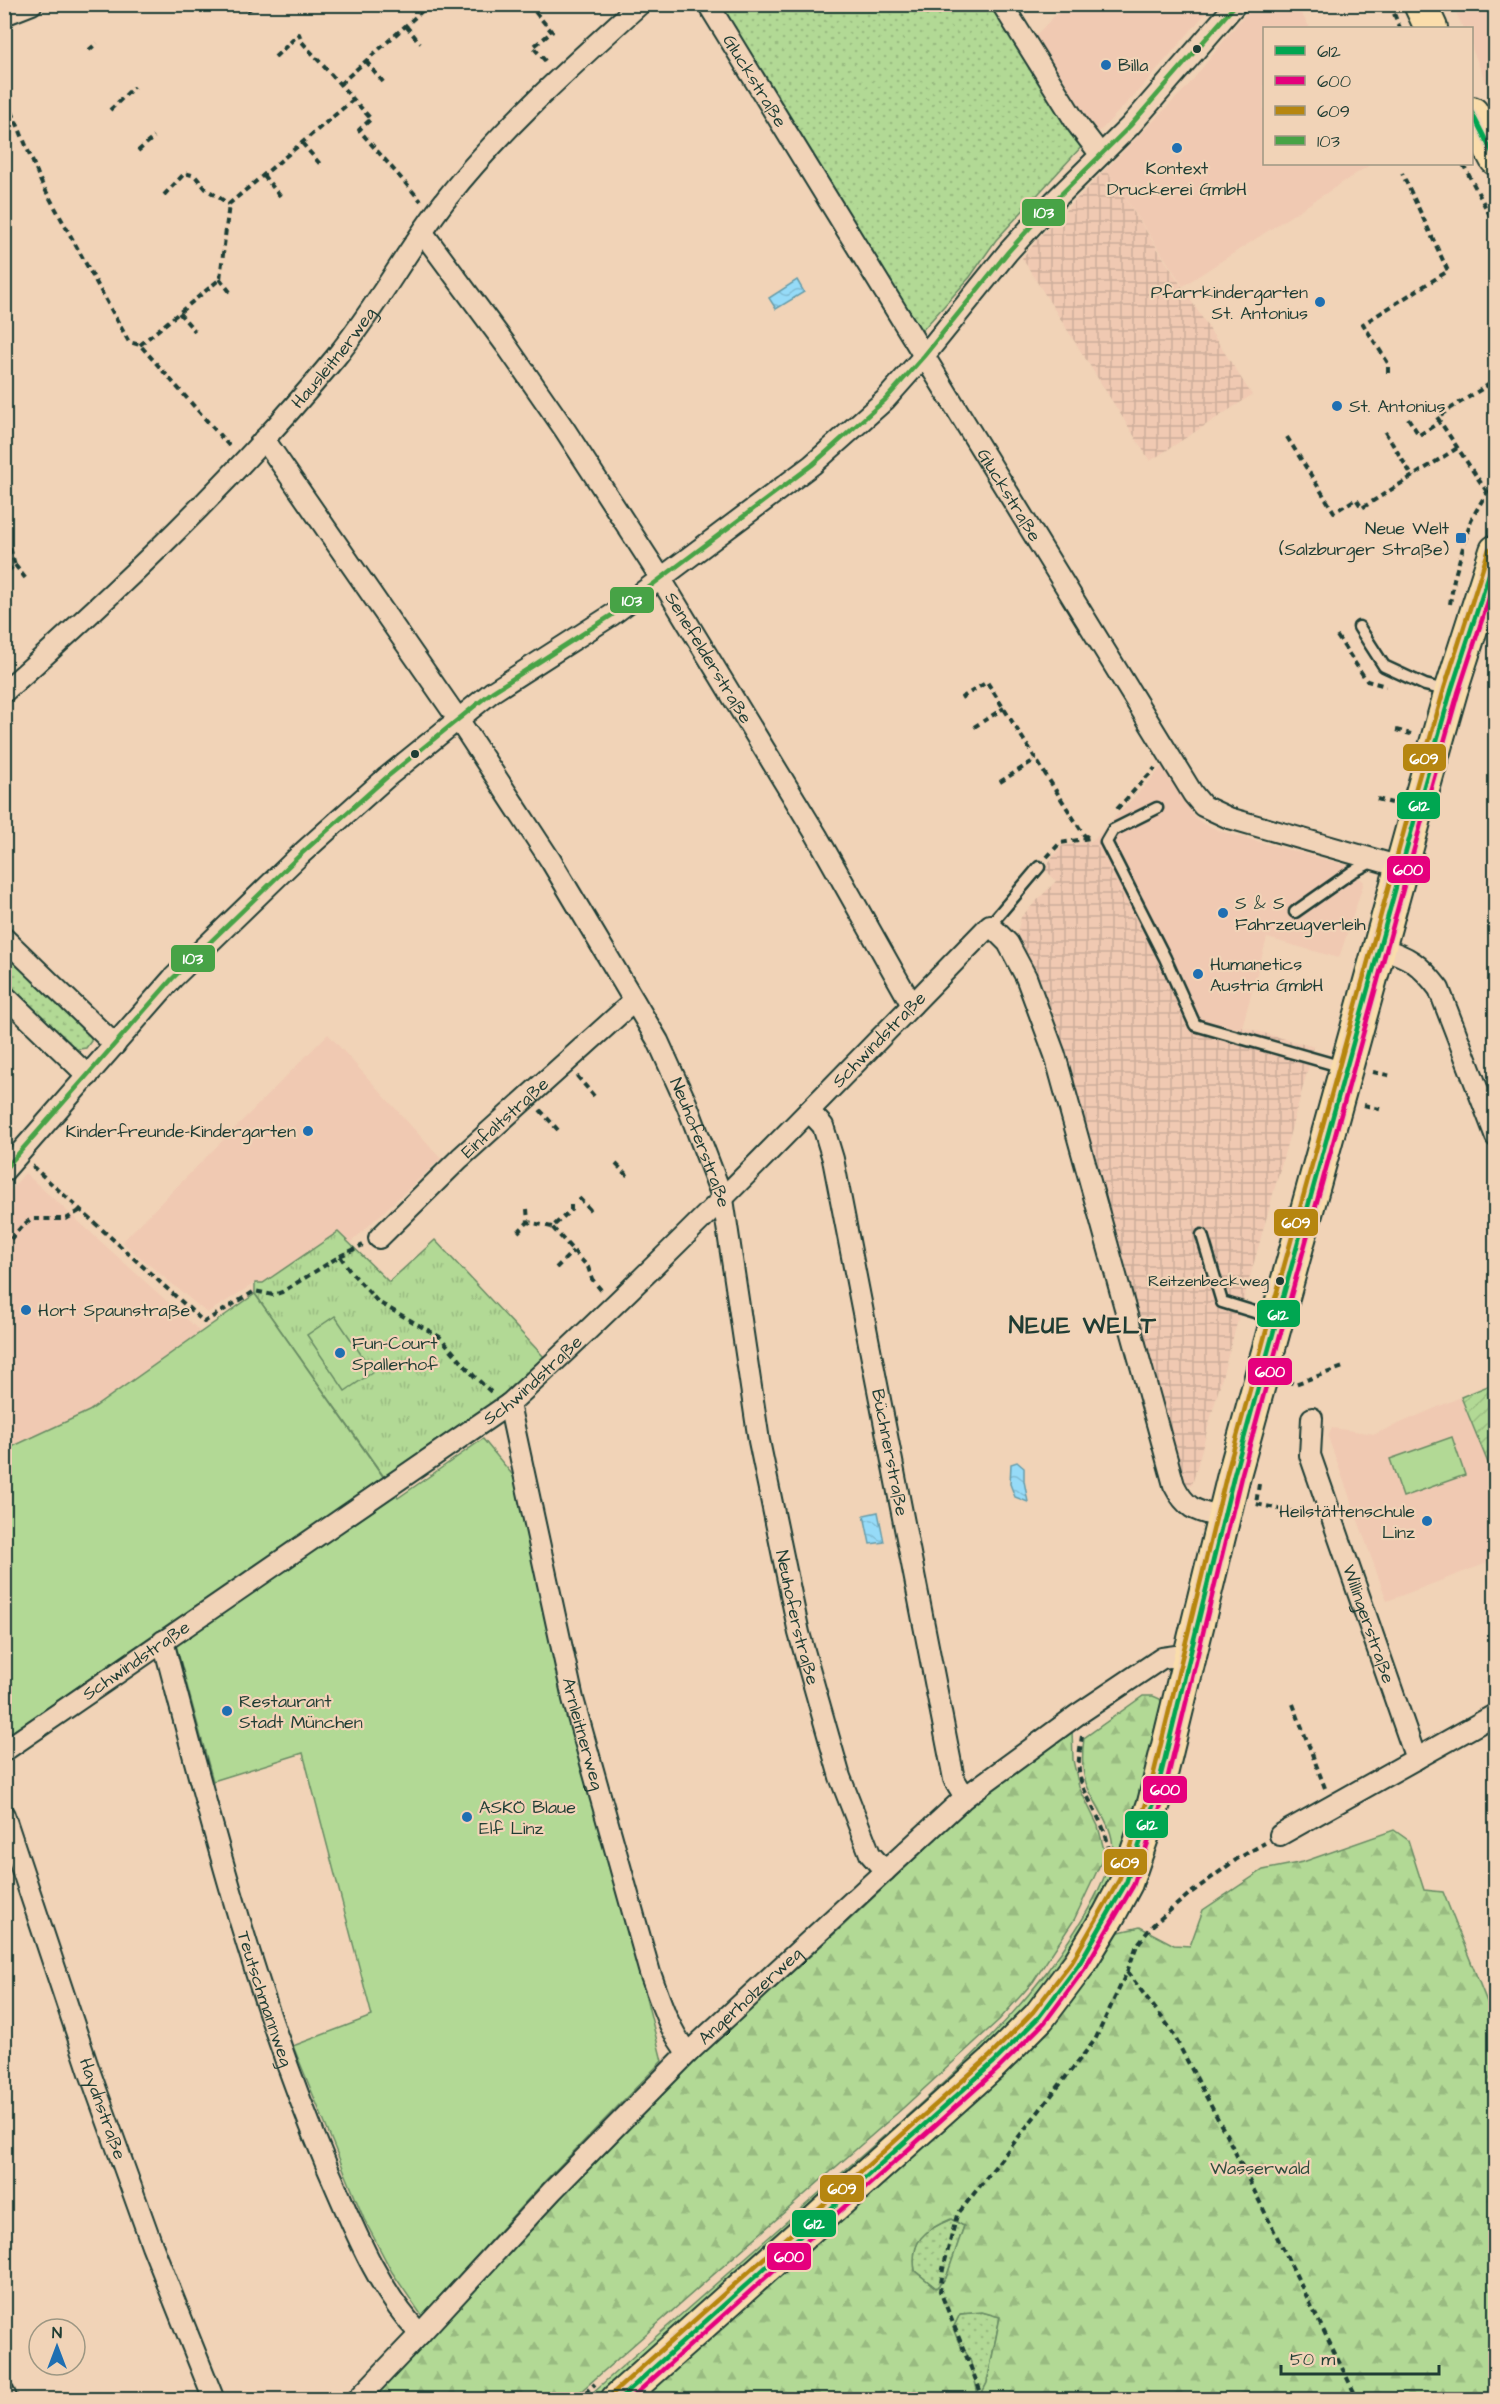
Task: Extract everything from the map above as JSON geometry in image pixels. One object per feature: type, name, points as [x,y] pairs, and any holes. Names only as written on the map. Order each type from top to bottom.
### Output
[{"type":"main road","points":[[1420,4],[1431,27]]},
{"type":"main road","points":[[1473,115],[1495,160]]},
{"type":"main road","points":[[611,2388],[994,2062],[1039,2017],[1079,1964],[1109,1916],[1125,1883],[1154,1803],[1224,1518],[1277,1319],[1360,1070],[1379,948],[1389,864],[1490,583],[1496,551]]},
{"type":"street","points":[[4,15],[32,4]]},
{"type":"street","name":"Hausleitnerweg","points":[[4,692],[96,610],[168,540],[264,439],[360,327],[445,201],[476,162],[579,60],[640,4]]},
{"type":"street","name":"Gluckstraße","points":[[708,4],[1193,794],[1203,806],[1229,819],[1389,864]]},
{"type":"street","points":[[1002,4],[1077,124],[1100,154]]},
{"type":"street","points":[[4,1171],[172,979],[265,888],[387,777],[492,692],[612,615],[844,439],[885,400],[924,356],[1008,252],[1100,154],[1130,126],[1236,4]]},
{"type":"street","name":"Senefelderstraße","points":[[423,233],[559,421],[661,578],[817,836],[912,1005]]},
{"type":"street","name":"Neuhoferstraße","points":[[264,439],[458,719],[559,874],[658,1041],[687,1106],[723,1199],[759,1441],[799,1633],[821,1718],[840,1777],[870,1854],[885,1871]]},
{"type":"street","points":[[990,925],[1008,943],[1026,977],[1055,1055],[1174,1485],[1180,1497],[1191,1509],[1224,1518]]},
{"type":"street","name":"Schwindstraße","points":[[4,1751],[509,1404],[723,1199],[990,925]]},
{"type":"street","points":[[4,938],[115,1045]]},
{"type":"street","points":[[1379,948],[1405,955],[1425,970],[1439,988],[1496,1137]]},
{"type":"street","points":[[4,995],[88,1077]]},
{"type":"street","name":"Einfaltstraße","points":[[379,1238],[460,1158],[634,1001]]},
{"type":"street","name":"Büchnerstraße","points":[[809,1111],[823,1126],[833,1159],[954,1779],[965,1797]]},
{"type":"street","name":"Arnleitnerweg","points":[[509,1404],[574,1704],[650,1973],[664,2013],[680,2044],[688,2053]]},
{"type":"street","name":"Willingerstraße","points":[[1312,1418],[1310,1455],[1416,1759]]},
{"type":"street","name":"Teutschmannweg","points":[[163,1641],[222,1863],[278,2040],[344,2207],[375,2268],[404,2317],[420,2334]]},
{"type":"street","name":"Angerholzerweg","points":[[357,2400],[552,2191],[688,2053],[965,1797],[1077,1715],[1162,1658],[1176,1656],[1191,1659]]},
{"type":"street","points":[[1280,1835],[1496,1714]]},
{"type":"street","name":"Haydnstraße","points":[[4,1815],[90,2073],[152,2245],[214,2400]]},
{"type":"street","points":[[4,2393],[7,2400]]},
{"type":"lane","points":[[1359,627],[1384,666],[1425,685],[1451,691]]},
{"type":"lane","points":[[1157,808],[1113,830],[1106,842],[1165,958],[1195,1025],[1360,1070]]},
{"type":"lane","points":[[1295,912],[1352,872],[1389,864]]},
{"type":"lane","points":[[990,925],[1039,867]]},
{"type":"lane","points":[[1202,1235],[1222,1302],[1277,1319]]},
{"type":"path","points":[[247,11],[256,4]]},
{"type":"path","points":[[340,84],[430,4]]},
{"type":"path","points":[[534,4],[531,7],[552,32],[534,47],[552,69]]},
{"type":"path","points":[[405,26],[420,43]]},
{"type":"path","points":[[274,57],[299,34],[302,42],[372,119],[359,130],[428,208]]},
{"type":"path","points":[[89,50],[97,43]]},
{"type":"path","points":[[366,61],[384,83]]},
{"type":"path","points":[[110,110],[134,87]]},
{"type":"path","points":[[4,92],[41,182],[129,342],[140,345],[235,454]]},
{"type":"path","points":[[140,345],[220,279],[229,204],[354,99]]},
{"type":"path","points":[[138,151],[154,137]]},
{"type":"path","points":[[302,142],[320,164]]},
{"type":"path","points":[[1464,165],[1496,227]]},
{"type":"path","points":[[164,195],[185,173],[195,176],[206,189],[229,204]]},
{"type":"path","points":[[1388,373],[1388,363],[1363,324],[1448,271],[1402,173]]},
{"type":"path","points":[[263,175],[281,197]]},
{"type":"path","points":[[220,279],[230,292]]},
{"type":"path","points":[[179,313],[195,331]]},
{"type":"path","points":[[1488,492],[1437,417],[1496,380]]},
{"type":"path","points":[[1408,418],[1419,435],[1440,422]]},
{"type":"path","points":[[1385,432],[1413,477]]},
{"type":"path","points":[[1287,436],[1334,512],[1356,499],[1362,508],[1459,447]]},
{"type":"path","points":[[4,540],[10,546],[15,565],[26,579]]},
{"type":"path","points":[[4,574],[15,565]]},
{"type":"path","points":[[961,698],[987,682],[1084,835],[1090,838]]},
{"type":"path","points":[[974,727],[1004,708]]},
{"type":"path","points":[[1396,730],[1411,734]]},
{"type":"path","points":[[1000,782],[1036,759]]},
{"type":"path","points":[[1377,799],[1392,803]]},
{"type":"path","points":[[571,1070],[594,1096]]},
{"type":"path","points":[[1360,1070],[1392,1076]]},
{"type":"path","points":[[534,1103],[558,1130]]},
{"type":"path","points":[[1364,1106],[1383,1110]]},
{"type":"path","points":[[28,1162],[204,1322],[255,1290],[273,1295],[282,1292],[340,1256],[378,1302],[440,1337],[487,1390],[509,1404]]},
{"type":"path","points":[[616,1164],[629,1177]]},
{"type":"path","points":[[579,1198],[593,1213]]},
{"type":"path","points":[[552,1227],[571,1210],[572,1205]]},
{"type":"path","points":[[518,1232],[528,1222],[527,1209]]},
{"type":"path","points":[[4,1247],[22,1226],[32,1219],[66,1219],[81,1210]]},
{"type":"path","points":[[528,1222],[552,1227],[588,1267],[596,1286],[608,1297]]},
{"type":"path","points":[[556,1268],[573,1251]]},
{"type":"path","points":[[1287,1381],[1295,1384],[1346,1366]]},
{"type":"path","points":[[1259,1481],[1256,1504],[1299,1513]]},
{"type":"path","points":[[1293,1704],[1327,1794]]},
{"type":"path","points":[[1082,1735],[1079,1775],[1107,1836],[1109,1853]]},
{"type":"path","points":[[984,2400],[940,2291],[943,2269],[957,2215],[1095,2040],[1137,1946],[1153,1925],[1188,1894],[1237,1859],[1280,1835]]},
{"type":"path","points":[[1127,1972],[1170,2028],[1229,2140],[1358,2400]]},
{"type":"path","points":[[578,2400],[611,2388]]},
{"type":"shaded area","points":[[1253,4],[1296,5],[1309,27],[1263,27],[1263,165],[1369,165],[1183,286],[1106,169],[1187,87]]},
{"type":"shaded area","name":"Billa","points":[[1065,5],[1213,5],[1140,89],[1101,130],[1095,133],[1034,37]]},
{"type":"shaded area","points":[[1453,5],[1495,5],[1495,103],[1473,51],[1473,27],[1463,27]]},
{"type":"shaded area","points":[[1106,169],[1252,395],[1150,461],[1022,258],[1043,233]]},
{"type":"shaded area","points":[[1165,764],[1194,816],[1202,823],[1223,832],[1347,865],[1364,882],[1339,958],[1267,938],[1242,1027],[1187,1029],[1170,986],[1094,840]]},
{"type":"shaded area","points":[[1094,840],[1170,986],[1187,1029],[1242,1027],[1314,1047],[1192,1485],[1184,1484],[1064,1052],[1017,933],[1021,917],[1056,881],[1044,868],[1062,846]]},
{"type":"shaded area","points":[[328,1034],[441,1159],[350,1243],[338,1232],[263,1284],[255,1283],[207,1313],[122,1242]]},
{"type":"shaded area","points":[[25,1173],[201,1332],[89,1411],[5,1450],[5,1197]]},
{"type":"shaded area","name":"Heilstättenschule Linz","points":[[1461,1397],[1495,1482],[1495,1560],[1387,1601],[1328,1437],[1332,1428],[1375,1434]]},
{"type":"green space","points":[[717,5],[992,5],[1083,145],[996,240],[970,277],[919,334]]},
{"type":"green space","points":[[4,947],[90,1031],[91,1041],[86,1048],[72,1050],[5,983]]},
{"type":"green space","points":[[338,1232],[389,1282],[435,1240],[544,1357],[504,1394],[384,1477],[255,1294],[255,1283],[263,1283]]},
{"type":"green space","points":[[255,1294],[398,1498],[483,1439],[516,1479],[662,2061],[540,2186],[422,2316],[392,2272],[364,2219],[293,2046],[372,2016],[303,1753],[213,1781],[170,1623],[5,1737],[5,1450],[89,1411]]},
{"type":"green space","name":"Fun-Court Spallerhof","points":[[335,1316],[373,1372],[345,1391],[307,1335]]},
{"type":"green space","points":[[1495,1383],[1496,1480],[1461,1397]]},
{"type":"green space","points":[[1452,1437],[1465,1475],[1403,1497],[1390,1459]]},
{"type":"green space","points":[[1143,1696],[1160,1699],[1164,1708],[1145,1793],[1100,1906],[1044,1993],[914,2120],[598,2399],[584,2400],[957,2071],[1020,2004],[1049,1969],[1091,1904],[1112,1854],[1113,1845],[1108,1826],[1084,1777],[1082,1760],[1084,1738]]},
{"type":"green space","points":[[1072,1730],[1073,1760],[1079,1787],[1098,1826],[1105,1854],[1074,1920],[1033,1982],[999,2020],[903,2108],[572,2399],[369,2400],[523,2236],[702,2054],[985,1793]]},
{"type":"green space","name":"Wasserwald","points":[[1394,1830],[1408,1840],[1424,1890],[1443,1892],[1495,2022],[1495,2399],[631,2400],[1107,1935],[1140,1927],[1174,1945],[1190,1946],[1203,1910],[1263,1870],[1303,1862]],"holes":[[[951,2219],[964,2226],[946,2278],[936,2288],[915,2271],[915,2252],[917,2244],[926,2232]],[[982,2312],[1000,2317],[987,2383],[979,2399],[970,2359],[958,2341],[953,2328],[960,2314]]]},
{"type":"green space","points":[[951,2219],[964,2226],[946,2279],[936,2288],[915,2271],[915,2252],[917,2244],[926,2232]]},
{"type":"green space","points":[[982,2312],[1000,2317],[987,2383],[979,2399],[970,2359],[958,2341],[953,2328],[960,2314]]},
{"type":"water","points":[[797,280],[804,292],[776,309],[769,298]]},
{"type":"water","points":[[1017,1462],[1024,1468],[1028,1502],[1015,1497],[1010,1484],[1011,1464]]},
{"type":"water","points":[[878,1512],[884,1542],[870,1544],[864,1515]]},
{"type":"transit line","name":"103","points":[[4,1170],[172,979],[301,854],[387,777],[492,692],[612,615],[812,465],[885,400],[924,356],[1008,252],[1054,201],[1130,126],[1236,4]]},
{"type":"transit line","name":"612","points":[[1473,115],[1496,160]]},
{"type":"transit line","name":"609","points":[[612,2394],[989,2057],[1033,2012],[1073,1960],[1119,1880],[1147,1801],[1227,1473],[1413,798],[1444,689],[1489,549]]},
{"type":"transit line","name":"612","points":[[618,2400],[994,2062],[1039,2017],[1079,1964],[1126,1883],[1154,1803],[1234,1475],[1420,800],[1451,691],[1496,553]]},
{"type":"transit line","name":"600","points":[[629,2400],[999,2068],[1045,2022],[1085,1968],[1133,1886],[1161,1805],[1241,1477],[1427,802],[1458,693],[1496,577]]},
{"type":"place","name":"Billa","points":[[1106,65]]},
{"type":"place","name":"Kontext Druckerei GmbH","points":[[1177,148]]},
{"type":"place","name":"Pfarrkindergarten St. Antonius","points":[[1320,302]]},
{"type":"place","name":"St. Antonius","points":[[1337,406]]},
{"type":"place","name":"Neue Welt (Salzburger Straße)","points":[[1461,538]]},
{"type":"place","name":"S & S Fahrzeugverleih","points":[[1223,913]]},
{"type":"place","name":"Humanetics Austria GmbH","points":[[1198,974]]},
{"type":"place","name":"Kinderfreunde-Kindergarten","points":[[308,1131]]},
{"type":"place","name":"Reitzenbeckweg","points":[[1280,1281]]},
{"type":"place","name":"Hort Spaunstraße","points":[[26,1310]]},
{"type":"place","name":"Fun-Court Spallerhof","points":[[340,1353]]},
{"type":"place","name":"Heilstättenschule Linz","points":[[1427,1521]]},
{"type":"place","name":"Restaurant Stadt München","points":[[227,1711]]},
{"type":"place","name":"ASKÖ Blaue Elf Linz","points":[[467,1817]]},
{"type":"district","name":"NEUE WELT","points":[[1083,1326]]}]
